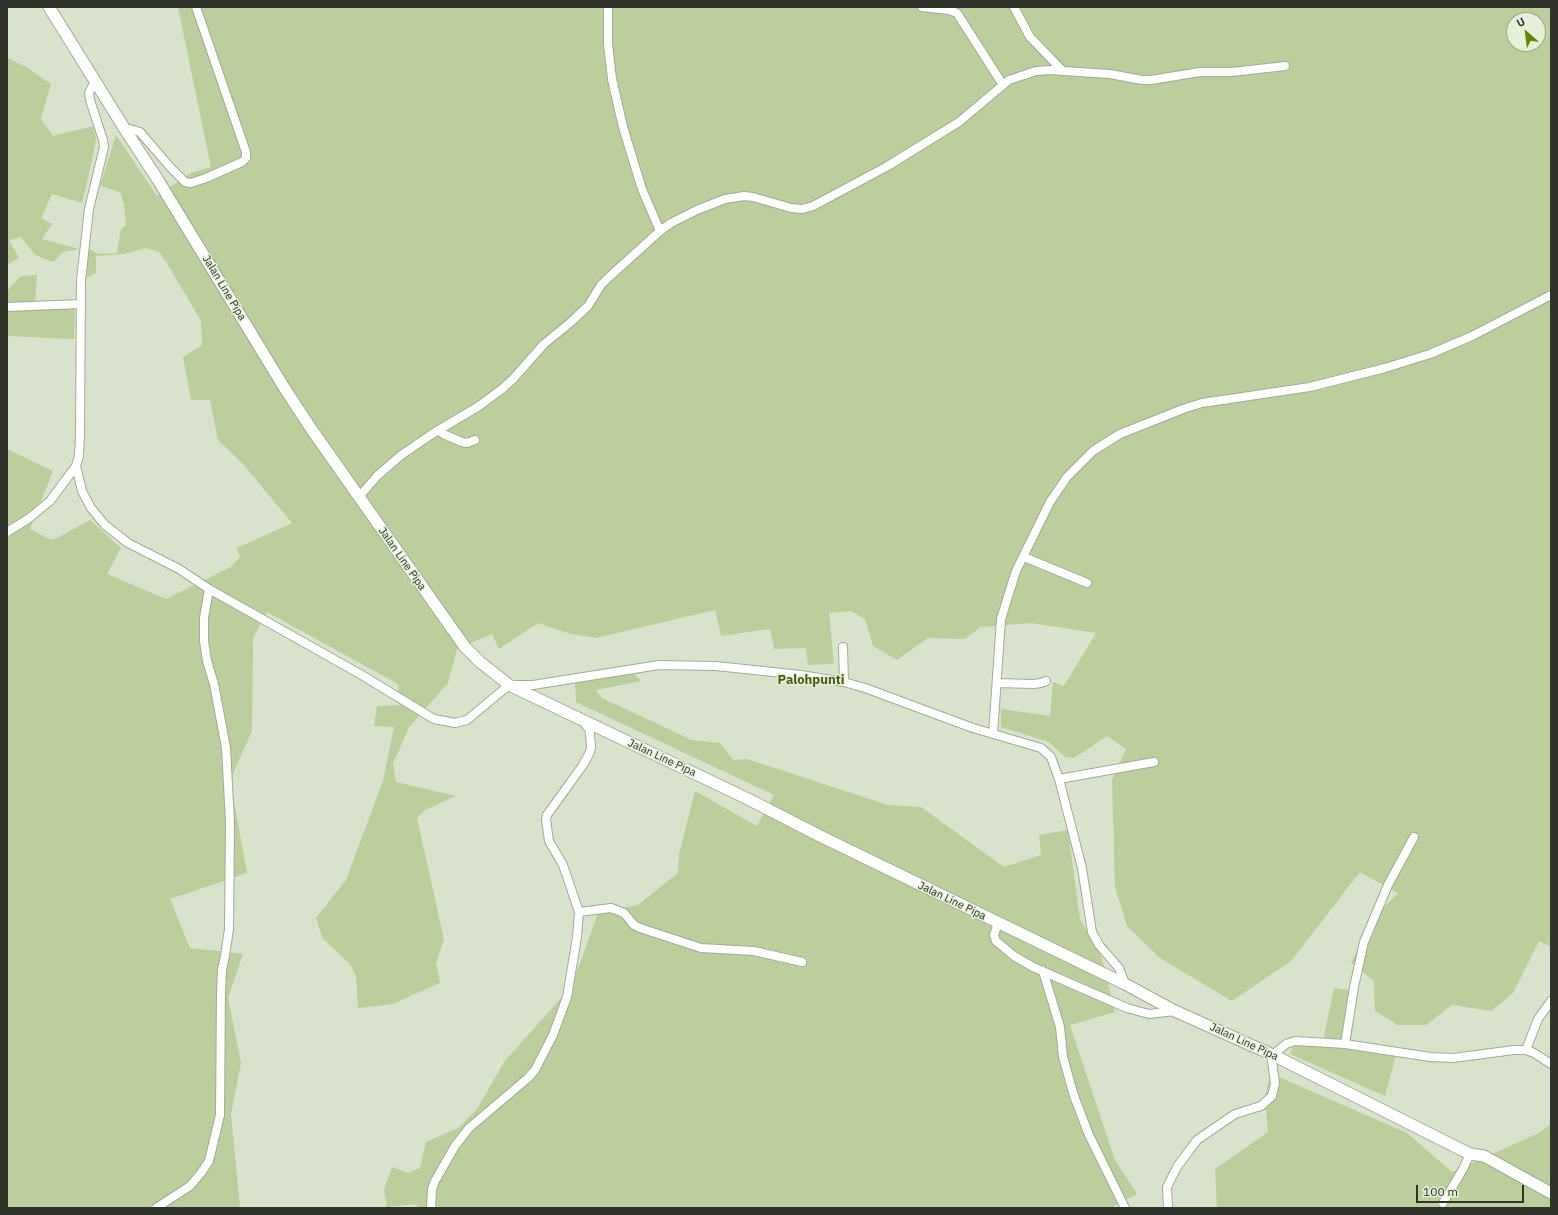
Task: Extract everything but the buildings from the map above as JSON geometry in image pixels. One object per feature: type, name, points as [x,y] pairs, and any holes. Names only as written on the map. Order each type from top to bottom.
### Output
[{"type":"main road","name":"Jalan Line Pipa","points":[[49,7],[158,180],[285,389],[312,430],[465,647],[480,662],[509,685],[746,798],[820,836],[1125,984],[1175,1011],[1272,1055],[1470,1154],[1484,1156],[1551,1193]]},
{"type":"street","points":[[126,131],[130,129],[140,132],[185,182],[191,183],[206,178],[242,162],[246,158],[246,152],[196,7]]},
{"type":"street","points":[[608,7],[609,51],[612,79],[623,127],[642,189],[660,231]]},
{"type":"street","points":[[922,7],[949,10],[957,13],[1003,85]]},
{"type":"street","points":[[1014,7],[1030,37],[1063,72]]},
{"type":"street","points":[[359,497],[377,476],[400,456],[479,406],[513,379],[544,344],[588,306],[601,285],[608,278],[670,223],[697,210],[725,199],[749,197],[791,208],[802,209],[813,206],[886,167],[939,134],[964,118],[1003,85],[1017,77],[1036,71],[1052,70],[1063,72],[1110,74],[1142,80],[1151,80],[1200,72],[1232,72],[1285,66]]},
{"type":"street","points":[[95,81],[89,94],[104,147],[86,226],[80,304],[80,436],[76,466],[86,499],[91,508],[105,525],[128,543],[179,569],[209,589],[360,674],[434,719],[455,723],[467,720],[509,685],[533,685],[639,667],[673,664],[716,666],[801,675],[844,682],[865,688],[993,734],[1037,747],[1048,753],[1054,762],[1082,868],[1092,932],[1099,945],[1119,968],[1125,984]]},
{"type":"street","points":[[993,734],[998,683],[1001,619],[1016,571],[1050,502],[1067,477],[1093,451],[1120,434],[1183,408],[1235,397],[1310,388],[1385,368],[1430,354],[1472,336],[1551,295]]},
{"type":"street","points":[[7,307],[80,304]]},
{"type":"street","points":[[439,430],[443,434],[462,442],[467,443],[475,440]]},
{"type":"street","points":[[7,532],[28,519],[50,501],[76,466]]},
{"type":"street","points":[[1024,557],[1087,583]]},
{"type":"street","points":[[156,1208],[190,1186],[202,1173],[209,1161],[220,1115],[221,992],[222,970],[229,929],[230,822],[226,748],[204,641],[204,618],[209,589]]},
{"type":"street","points":[[843,647],[844,682]]},
{"type":"street","points":[[998,683],[1033,684],[1046,681]]},
{"type":"street","points":[[431,1208],[432,1189],[435,1181],[455,1146],[470,1128],[528,1078],[534,1070],[553,1035],[566,997],[577,937],[579,912],[563,865],[549,841],[546,815],[583,765],[590,752],[589,729],[583,721]]},
{"type":"street","points":[[1059,779],[1154,762]]},
{"type":"street","points":[[1345,1044],[1355,979],[1364,942],[1385,890],[1414,837]]},
{"type":"street","points":[[579,912],[611,908],[624,913],[634,925],[640,928],[701,948],[754,951],[802,962]]},
{"type":"street","points":[[998,922],[994,935],[999,944],[1023,962],[1127,1008],[1149,1014],[1175,1011]]},
{"type":"street","points":[[1043,971],[1060,1027],[1063,1057],[1071,1089],[1089,1135],[1125,1208]]},
{"type":"street","points":[[1526,1050],[1538,1019],[1551,1001]]},
{"type":"street","points":[[1168,1208],[1167,1187],[1177,1167],[1197,1140],[1235,1114],[1261,1106],[1272,1096],[1275,1083],[1272,1055],[1286,1044],[1295,1041],[1345,1044],[1430,1057],[1453,1058],[1514,1050],[1526,1050],[1534,1053],[1551,1064]]},
{"type":"street","points":[[1443,1203],[1470,1154]]},
{"type":"green space","points":[[178,7],[1551,7],[1551,947],[1539,941],[1513,993],[1491,1011],[1452,1005],[1426,1025],[1398,1025],[1375,1011],[1374,981],[1351,963],[1373,919],[1398,893],[1360,872],[1291,961],[1232,1001],[1160,958],[1127,926],[1115,887],[1112,780],[1126,749],[1107,736],[1074,758],[1065,757],[1049,742],[1001,727],[1001,709],[1050,716],[1053,682],[1064,686],[1096,633],[1031,623],[981,627],[965,639],[928,638],[897,660],[873,646],[865,619],[851,611],[829,613],[834,664],[808,665],[806,648],[774,649],[770,629],[721,636],[715,610],[596,638],[571,634],[538,623],[499,649],[492,634],[457,649],[448,683],[409,727],[393,764],[396,782],[456,796],[425,810],[417,818],[444,940],[436,963],[440,983],[393,1004],[358,1008],[356,976],[350,964],[323,939],[316,918],[346,880],[383,781],[394,727],[374,726],[377,706],[400,705],[398,684],[267,612],[253,638],[252,731],[230,780],[247,873],[170,899],[190,948],[243,954],[228,998],[241,1063],[231,1114],[240,1207],[7,1208],[7,449],[53,471],[30,529],[51,540],[90,520],[121,548],[107,574],[166,599],[231,567],[240,557],[237,548],[292,523],[243,464],[218,440],[210,400],[191,400],[183,357],[202,345],[201,321],[159,252],[145,248],[124,254],[96,256],[96,273],[87,278],[88,248],[98,254],[117,253],[121,229],[126,225],[124,204],[120,192],[100,186],[116,135],[157,196],[191,173],[211,167]]},
{"type":"green space","points":[[7,58],[28,68],[51,84],[41,119],[53,136],[93,126],[96,138],[82,203],[52,194],[41,218],[52,224],[42,239],[79,249],[63,252],[53,262],[35,255],[21,237],[9,240],[19,258],[7,265]]},
{"type":"green space","points":[[37,275],[35,302],[75,304],[74,339],[7,336],[7,291],[21,276]]},
{"type":"green space","points":[[634,674],[641,681],[596,690],[602,698],[692,740],[720,743],[733,760],[747,759],[888,805],[921,807],[1004,867],[1041,855],[1039,835],[1068,830],[1080,919],[1101,955],[1115,1012],[1070,1025],[1115,1160],[1137,1194],[1111,1208],[417,1208],[417,1204],[387,1207],[384,1189],[392,1167],[408,1173],[420,1168],[426,1142],[460,1127],[477,1109],[504,1062],[561,998],[575,977],[598,913],[638,905],[678,873],[679,854],[695,791],[757,826],[774,795],[576,702],[575,681]]},
{"type":"green space","points":[[1334,988],[1357,991],[1351,1042],[1396,1055],[1385,1096],[1290,1054],[1296,1040],[1323,1041]]},
{"type":"green space","points":[[1270,1073],[1407,1133],[1452,1172],[1539,1133],[1551,1124],[1551,1208],[1217,1208],[1215,1169],[1268,1132],[1265,1099]]},
{"type":"district","name":"Palohpunti","points":[[811,680]]}]
